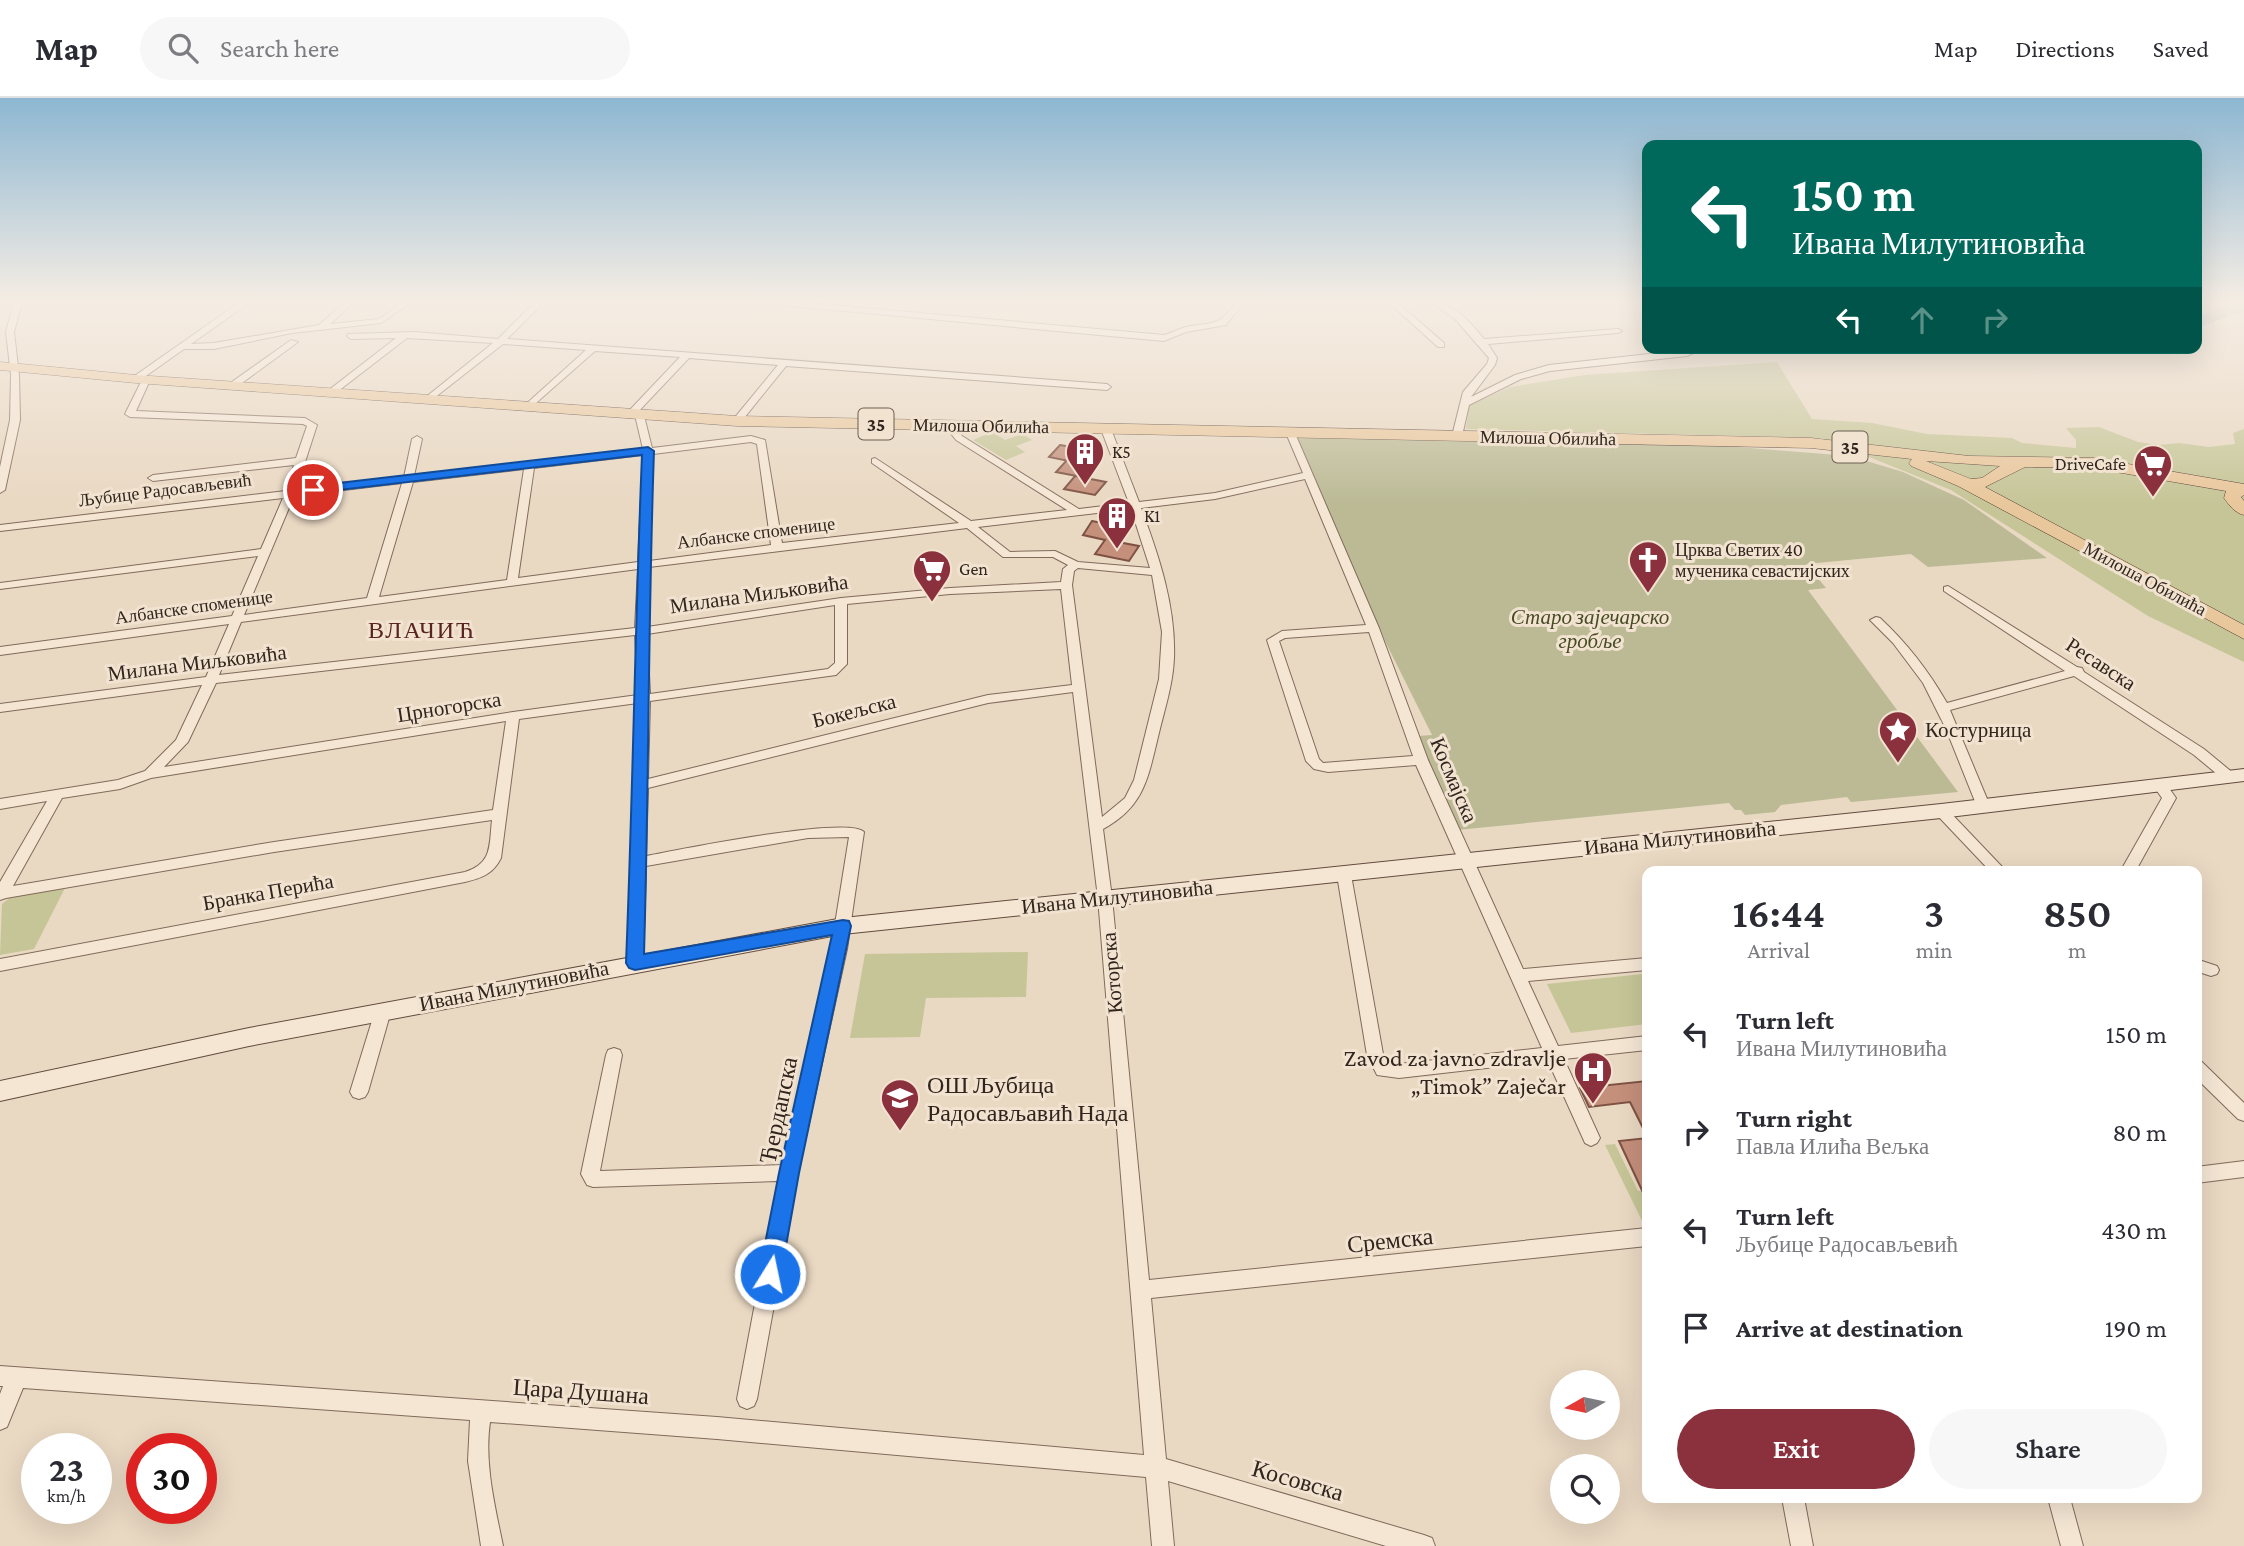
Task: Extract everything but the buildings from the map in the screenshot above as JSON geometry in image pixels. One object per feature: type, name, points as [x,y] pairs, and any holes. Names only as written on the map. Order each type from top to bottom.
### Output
[{"type":"main road","name":"Милоша Обилића","points":[[36,370],[737,421],[1754,441],[1881,454],[1944,466]]},
{"type":"main road","name":"35","points":[[1969,461],[1987,469],[1991,478],[1979,483],[1961,481],[1944,466],[1969,461]]},
{"type":"main road","points":[[1969,461],[2093,463],[2242,499]]},
{"type":"main road","points":[[1991,478],[2010,467],[2029,464],[2100,467],[2185,484],[2242,499]]},
{"type":"main road","name":"Милоша Обилића","points":[[1991,478],[2003,496],[2046,525]]},
{"type":"main road","name":"Милоша Обилића","points":[[1961,481],[2244,633]]},
{"type":"street","points":[[0,490],[15,420],[7,370]]},
{"type":"street","points":[[149,774],[181,742],[211,680],[290,493],[312,428],[308,422],[130,414],[141,379],[154,370]]},
{"type":"street","points":[[232,386],[255,370]]},
{"type":"street","points":[[330,393],[360,370]]},
{"type":"street","points":[[429,399],[466,370]]},
{"type":"street","points":[[528,407],[569,370]]},
{"type":"street","points":[[635,963],[642,785],[641,631],[648,451],[635,415],[674,370]]},
{"type":"street","points":[[737,421],[779,370]]},
{"type":"street","points":[[862,370],[1107,387]]},
{"type":"street","points":[[1457,436],[1468,392],[1486,370]]},
{"type":"street","points":[[1464,404],[1518,377],[1544,370]]},
{"type":"street","points":[[950,426],[959,438],[1075,511]]},
{"type":"street","points":[[1095,827],[1125,808],[1140,786],[1168,659],[1164,611],[1155,572],[1106,429]]},
{"type":"street","name":"Космајска","points":[[1291,433],[1373,628],[1421,760],[1591,1138]]},
{"type":"street","points":[[372,600],[409,478],[417,439]]},
{"type":"street","name":"Љубице Радосављевић","points":[[0,528],[751,439],[762,442],[777,547]]},
{"type":"street","points":[[153,478],[300,461]]},
{"type":"street","points":[[874,461],[969,524],[1007,555],[1055,554],[1076,565],[1155,572]]},
{"type":"street","points":[[512,582],[530,464]]},
{"type":"street","name":"Албанске споменице","points":[[0,651],[777,547],[1223,496],[1269,481],[1307,476]]},
{"type":"street","points":[[0,586],[264,552]]},
{"type":"street","points":[[1066,585],[1069,569],[1076,565]]},
{"type":"street","name":"Милана Миљковића","points":[[0,708],[211,680],[641,631],[841,601],[950,591],[1066,585]]},
{"type":"street","name":"Которска","points":[[1066,585],[1105,898],[1163,1546]]},
{"type":"street","name":"Ресавска","points":[[1948,589],[2236,776]]},
{"type":"street","name":"Црногорска","points":[[0,804],[120,784],[149,774],[513,716],[832,672],[841,664],[841,601]]},
{"type":"street","points":[[1876,620],[1908,650],[1944,709],[1983,806]]},
{"type":"street","points":[[1373,628],[1282,635],[1276,637],[1273,642],[1313,761],[1319,766],[1421,760]]},
{"type":"street","points":[[1944,709],[2078,671]]},
{"type":"street","name":"Бокељска","points":[[642,785],[988,699],[1079,688]]},
{"type":"street","name":"Бранка Перића","points":[[0,965],[474,875],[493,861],[513,716]]},
{"type":"street","name":"Ивана Милутиновића","points":[[0,1091],[249,1037],[843,926],[1941,811],[2236,776]]},
{"type":"street","points":[[2130,866],[2168,802],[2169,798],[2159,784]]},
{"type":"street","name":"Бранка Перића","points":[[1,894],[58,794]]},
{"type":"street","points":[[1941,811],[1994,866]]},
{"type":"street","name":"Бранка Перића","points":[[1,894],[274,847],[499,814]]},
{"type":"street","name":"Ђердапска","points":[[639,862],[808,833],[858,832],[843,926],[789,1173],[747,1399]]},
{"type":"street","points":[[1344,875],[1375,1055],[1383,1070],[1399,1071],[1642,1044]]},
{"type":"street","points":[[1518,976],[1642,964]]},
{"type":"street","points":[[359,1093],[383,1011]]},
{"type":"street","points":[[614,1055],[590,1176],[596,1179],[789,1173]]},
{"type":"street","points":[[2202,1073],[2244,1114]]},
{"type":"street","points":[[2202,1174],[2244,1169]]},
{"type":"street","name":"Сремска","points":[[1139,1290],[1642,1238]]},
{"type":"street","points":[[0,1420],[9,1377]]},
{"type":"street","name":"Цара Душана","points":[[9,1377],[482,1410],[1157,1466]]},
{"type":"street","points":[[482,1410],[477,1457],[492,1546]]},
{"type":"street","name":"Косовска","points":[[1157,1466],[1424,1546]]},
{"type":"street","points":[[1794,1503],[1802,1546]]},
{"type":"street","points":[[2060,1503],[2072,1546]]},
{"type":"shaded area","points":[[1665,370],[1782,370],[1812,419],[1872,423],[1927,434],[2012,438],[2022,443],[2076,448],[2076,440],[2066,428],[2099,427],[2138,442],[2209,447],[2235,444],[2233,433],[2244,429],[2244,662],[2148,616],[1951,490],[1822,438],[1466,429],[1469,406],[1510,387],[1585,375]]},
{"type":"shaded area","points":[[992,432],[1005,440],[1022,434],[1032,440],[1016,446],[1025,452],[1006,460],[973,440]]},
{"type":"shaded area","points":[[66,886],[34,949],[0,955],[2,904],[12,896]]},
{"type":"shaded area","points":[[1028,952],[1026,997],[926,998],[920,1037],[850,1038],[865,954]]},
{"type":"shaded area","points":[[1642,974],[1642,1025],[1571,1033],[1547,984]]},
{"type":"shaded area","points":[[1615,1144],[1638,1191],[1642,1191],[1642,1221],[1605,1145]]},
{"type":"green space","name":"Старо зајечарско гробље","points":[[1298,438],[1713,445],[1850,456],[1903,472],[1964,500],[2047,558],[1928,567],[1911,554],[1806,564],[1826,588],[1808,590],[1958,792],[1851,802],[1847,797],[1781,805],[1775,812],[1745,815],[1729,803],[1457,830],[1418,736],[1432,735],[1385,641]]},
{"type":"place","name":"K5","points":[[1085,486]]},
{"type":"place","name":"DriveCafe","points":[[2153,498]]},
{"type":"place","name":"K1","points":[[1117,550]]},
{"type":"place","name":"Црква Светих 40 мученика севастијских","points":[[1648,594]]},
{"type":"place","name":"Gen","points":[[932,603]]},
{"type":"place","name":"Костурница","points":[[1898,764]]},
{"type":"place","name":"Zavod za javno zdravlje „Timok” Zaječar","points":[[1593,1105]]},
{"type":"place","name":"ОШ Љубица Радосављавић Нада","points":[[900,1132]]},
{"type":"district","name":"ВЛАЧИЋ","points":[[422,629]]},
{"type":"route","points":[[313,490],[648,451],[641,631],[642,785],[635,963],[843,926],[789,1173],[770,1274]]}]
